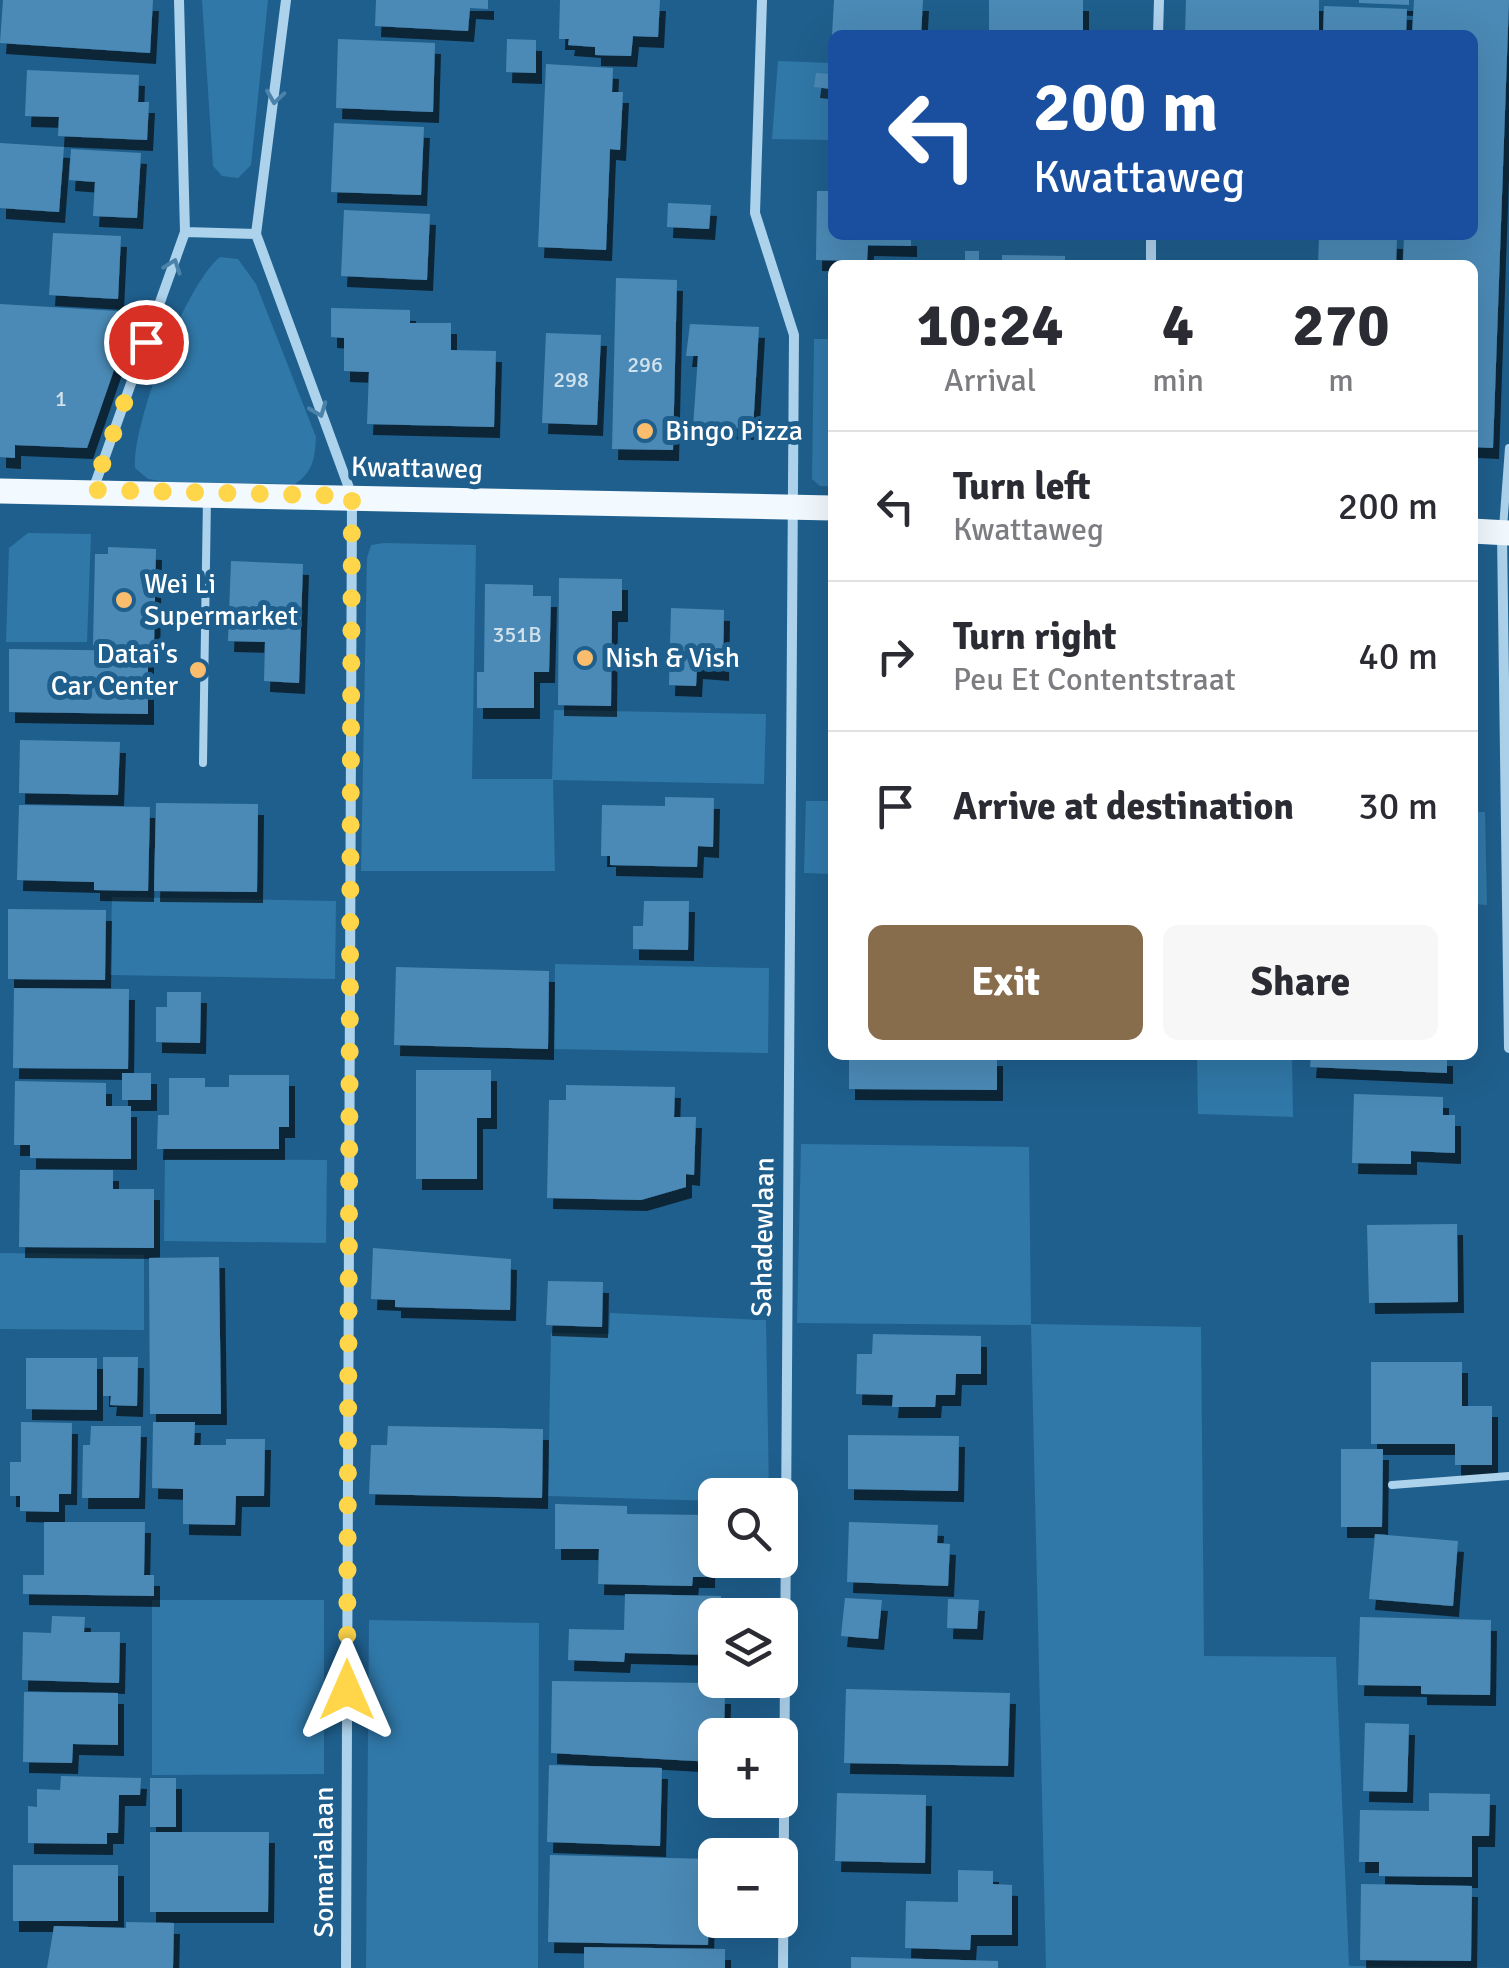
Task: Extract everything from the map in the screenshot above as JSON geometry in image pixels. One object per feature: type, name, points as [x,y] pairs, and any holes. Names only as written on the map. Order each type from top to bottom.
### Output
[{"type":"main road","name":"Kwattaweg","points":[[0,491],[828,508]]},
{"type":"main road","points":[[1478,531],[1506,533]]},
{"type":"street","points":[[93,490],[185,232],[179,0]]},
{"type":"street","points":[[286,0],[256,234],[352,496]]},
{"type":"street","name":"Sahadewlaan","points":[[762,0],[755,213],[794,335],[783,1968]]},
{"type":"street","points":[[1158,30],[1159,0]]},
{"type":"street","points":[[185,232],[256,234]]},
{"type":"street","name":"Somarialaan","points":[[346,1968],[352,496]]},
{"type":"street","points":[[1506,533],[1509,1048]]},
{"type":"lane","points":[[1506,533],[1509,448]]},
{"type":"lane","points":[[203,762],[207,493]]},
{"type":"lane","points":[[1392,1485],[1509,1476]]},
{"type":"shaded area","points":[[202,0],[268,0],[251,165],[238,178],[222,176],[213,166]]},
{"type":"shaded area","points":[[778,61],[828,63],[828,140],[772,139]]},
{"type":"shaded area","points":[[220,257],[238,259],[256,284],[316,437],[312,464],[295,484],[167,482],[148,479],[135,468],[142,420],[163,356],[192,296]]},
{"type":"shaded area","points":[[814,339],[828,339],[828,486],[820,486],[812,479]]},
{"type":"shaded area","points":[[28,533],[91,534],[87,642],[6,642],[9,548]]},
{"type":"shaded area","points":[[371,545],[476,545],[472,779],[552,779],[554,710],[766,714],[764,784],[553,780],[555,871],[361,871],[367,558]]},
{"type":"shaded area","points":[[806,801],[828,801],[828,874],[804,873]]},
{"type":"shaded area","points":[[1478,812],[1485,812],[1487,905],[1478,904]]},
{"type":"shaded area","points":[[112,897],[336,901],[335,979],[110,975]]},
{"type":"shaded area","points":[[555,964],[769,968],[768,1053],[554,1049]]},
{"type":"shaded area","points":[[1197,1060],[1292,1060],[1293,1117],[1198,1114]]},
{"type":"shaded area","points":[[801,1144],[1029,1147],[1031,1324],[1201,1327],[1204,1656],[1336,1657],[1349,1966],[1509,1968],[1046,1968],[1031,1325],[797,1323]]},
{"type":"shaded area","points":[[165,1159],[327,1160],[326,1243],[164,1241]]},
{"type":"shaded area","points":[[0,1253],[144,1255],[144,1330],[0,1329]]},
{"type":"shaded area","points":[[610,1313],[766,1320],[769,1478],[698,1478],[698,1500],[548,1496],[551,1333],[609,1334]]},
{"type":"shaded area","points":[[152,1600],[324,1600],[324,1774],[152,1775]]},
{"type":"shaded area","points":[[369,1620],[539,1623],[538,1968],[366,1968]]},
{"type":"building","points":[[3,0],[153,0],[150,53],[0,43]]},
{"type":"building","points":[[376,0],[488,0],[488,9],[470,8],[468,31],[375,26]]},
{"type":"building","points":[[560,0],[660,0],[658,37],[633,36],[631,56],[595,55],[595,47],[568,45],[569,39],[559,39]]},
{"type":"building","points":[[834,0],[923,0],[921,30],[832,30]]},
{"type":"building","points":[[989,0],[1083,0],[1083,30],[989,30]]},
{"type":"building","points":[[1186,0],[1319,0],[1319,30],[1185,30]]},
{"type":"building","points":[[1409,0],[1409,5],[1359,3]]},
{"type":"building","points":[[1414,0],[1509,0],[1493,448],[1478,447],[1478,260],[1403,260],[1404,240],[1478,240],[1478,30],[1412,30]]},
{"type":"building","points":[[1324,6],[1407,9],[1406,30],[1323,30]]},
{"type":"building","points":[[338,39],[435,43],[433,112],[336,108]]},
{"type":"building","points":[[507,39],[536,40],[536,73],[506,72]]},
{"type":"building","points":[[546,64],[613,68],[612,92],[623,92],[620,150],[610,149],[606,250],[538,247]]},
{"type":"building","points":[[27,70],[139,75],[138,102],[149,102],[147,140],[58,136],[59,117],[25,116]]},
{"type":"building","points":[[816,73],[828,74],[828,89],[814,87]]},
{"type":"building","points":[[334,123],[424,127],[421,195],[331,192]]},
{"type":"building","points":[[0,143],[64,147],[59,212],[0,208]]},
{"type":"building","points":[[71,149],[141,153],[137,218],[93,216],[95,182],[69,180]]},
{"type":"building","points":[[817,191],[828,191],[828,240],[911,240],[911,246],[868,245],[867,260],[816,260]]},
{"type":"building","points":[[668,203],[711,205],[709,229],[667,227]]},
{"type":"building","points":[[344,210],[430,214],[427,280],[341,276]]},
{"type":"building","points":[[53,233],[121,236],[118,299],[49,295]]},
{"type":"building","points":[[1319,240],[1397,240],[1396,260],[1318,260]]},
{"type":"building","points":[[965,251],[979,251],[979,260],[965,260]]},
{"type":"building","points":[[1002,255],[1065,256],[1065,260],[1002,260]]},
{"type":"building","points":[[616,278],[677,280],[673,450],[612,449]]},
{"type":"building","points":[[0,304],[134,312],[87,448],[15,445],[15,458],[0,457]]},
{"type":"building","points":[[331,308],[410,310],[410,323],[451,323],[451,350],[496,351],[494,427],[367,424],[369,372],[344,371],[344,338],[331,337]]},
{"type":"building","points":[[690,324],[759,327],[753,429],[693,427],[698,356],[686,356]]},
{"type":"building","points":[[546,333],[601,335],[597,425],[542,423]]},
{"type":"building","name":"Wei Li Supermarket","points":[[108,547],[156,549],[154,647],[93,645],[95,554],[108,554]]},
{"type":"building","points":[[231,561],[303,564],[299,683],[264,681],[265,642],[228,641]]},
{"type":"building","name":"Nish & Vish","points":[[559,578],[622,579],[622,611],[612,611],[611,706],[558,705]]},
{"type":"building","points":[[485,584],[533,585],[533,596],[551,596],[549,672],[534,672],[534,708],[477,708],[477,672],[484,672]]},
{"type":"building","points":[[671,608],[724,610],[723,670],[697,668],[696,686],[669,685]]},
{"type":"building","points":[[9,649],[148,651],[148,714],[9,712]]},
{"type":"building","points":[[20,740],[120,742],[118,795],[19,793]]},
{"type":"building","points":[[665,797],[714,798],[713,847],[698,846],[697,867],[610,865],[610,856],[601,856],[602,805],[665,806]]},
{"type":"building","points":[[156,803],[258,804],[257,892],[154,891]]},
{"type":"building","points":[[19,805],[150,807],[148,891],[94,890],[94,882],[17,880]]},
{"type":"building","points":[[644,901],[689,901],[688,950],[633,949],[633,926],[643,926]]},
{"type":"building","points":[[8,909],[106,910],[105,980],[8,979]]},
{"type":"building","points":[[396,967],[549,971],[548,1049],[394,1045]]},
{"type":"building","points":[[14,988],[129,989],[128,1069],[13,1068]]},
{"type":"building","points":[[167,992],[201,992],[200,1043],[156,1042],[156,1007],[167,1007]]},
{"type":"building","points":[[849,1060],[997,1060],[997,1090],[849,1089]]},
{"type":"building","points":[[1311,1060],[1447,1060],[1447,1073],[1310,1067]]},
{"type":"building","points":[[416,1070],[491,1070],[491,1118],[477,1118],[477,1179],[416,1179]]},
{"type":"building","points":[[122,1073],[151,1073],[151,1100],[122,1100]]},
{"type":"building","points":[[229,1075],[289,1075],[289,1127],[279,1127],[279,1149],[157,1149],[158,1115],[169,1115],[169,1078],[205,1078],[205,1087],[229,1087]]},
{"type":"building","points":[[15,1081],[106,1083],[106,1106],[131,1106],[131,1159],[30,1158],[30,1145],[14,1145]]},
{"type":"building","points":[[566,1085],[675,1087],[674,1117],[696,1117],[694,1175],[686,1174],[686,1187],[641,1200],[547,1198],[549,1100],[566,1100]]},
{"type":"building","points":[[1354,1094],[1443,1097],[1443,1115],[1455,1115],[1455,1153],[1411,1151],[1411,1164],[1352,1163]]},
{"type":"building","points":[[20,1170],[113,1170],[113,1189],[154,1189],[154,1248],[19,1247]]},
{"type":"building","points":[[1457,1224],[1458,1302],[1369,1303],[1367,1225]]},
{"type":"building","points":[[373,1248],[511,1259],[510,1310],[395,1307],[395,1300],[371,1299]]},
{"type":"building","points":[[219,1257],[221,1414],[150,1414],[149,1258]]},
{"type":"building","points":[[548,1281],[603,1282],[602,1327],[546,1325]]},
{"type":"building","points":[[873,1334],[981,1336],[981,1374],[956,1374],[955,1395],[936,1395],[935,1407],[892,1407],[893,1395],[856,1394],[857,1354],[872,1354]]},
{"type":"building","points":[[103,1357],[138,1357],[137,1406],[110,1405],[111,1396],[103,1396]]},
{"type":"building","points":[[26,1358],[97,1358],[97,1410],[26,1409]]},
{"type":"building","points":[[1371,1362],[1462,1362],[1462,1406],[1492,1406],[1492,1465],[1455,1465],[1455,1444],[1371,1444]]},
{"type":"building","points":[[21,1422],[72,1423],[71,1494],[59,1494],[59,1512],[20,1511],[20,1496],[10,1496],[10,1462],[21,1462]]},
{"type":"building","points":[[153,1422],[195,1422],[194,1445],[226,1445],[226,1439],[265,1439],[264,1496],[236,1496],[235,1525],[183,1524],[183,1489],[152,1488]]},
{"type":"building","points":[[91,1426],[141,1426],[139,1498],[82,1498],[83,1445],[90,1445]]},
{"type":"building","points":[[388,1426],[543,1429],[542,1498],[369,1494],[371,1445],[387,1445]]},
{"type":"building","points":[[848,1435],[959,1436],[958,1491],[848,1489]]},
{"type":"building","points":[[1341,1449],[1383,1449],[1382,1527],[1341,1527]]},
{"type":"building","points":[[555,1504],[627,1506],[627,1514],[698,1515],[698,1577],[693,1577],[692,1586],[598,1584],[599,1549],[555,1549]]},
{"type":"building","points":[[44,1522],[145,1522],[144,1575],[154,1575],[154,1596],[23,1594],[23,1575],[44,1575]]},
{"type":"building","points":[[849,1522],[938,1525],[937,1543],[950,1544],[948,1586],[847,1582]]},
{"type":"building","points":[[1375,1534],[1458,1541],[1453,1606],[1369,1599]]},
{"type":"building","points":[[625,1594],[721,1596],[698,1598],[698,1655],[625,1653],[624,1662],[568,1660],[569,1629],[624,1630]]},
{"type":"building","points":[[845,1598],[882,1600],[878,1639],[841,1636]]},
{"type":"building","points":[[948,1599],[979,1600],[977,1629],[947,1628]]},
{"type":"building","points":[[52,1616],[85,1617],[84,1632],[120,1632],[119,1683],[22,1680],[23,1632],[51,1633]]},
{"type":"building","points":[[1360,1617],[1491,1620],[1490,1695],[1421,1694],[1421,1686],[1358,1685]]},
{"type":"building","points":[[552,1681],[698,1683],[698,1698],[725,1698],[724,1718],[698,1718],[698,1761],[551,1753]]},
{"type":"building","points":[[846,1689],[1010,1693],[1008,1766],[844,1763]]},
{"type":"building","points":[[24,1692],[118,1693],[118,1745],[73,1744],[72,1763],[23,1762]]},
{"type":"building","points":[[1365,1723],[1409,1724],[1407,1792],[1363,1791]]},
{"type":"building","points":[[549,1765],[662,1768],[660,1846],[547,1842]]},
{"type":"building","points":[[61,1776],[141,1778],[140,1795],[119,1795],[118,1833],[107,1833],[107,1844],[28,1843],[28,1806],[37,1807],[37,1789],[60,1790]]},
{"type":"building","points":[[150,1778],[176,1778],[176,1827],[150,1827]]},
{"type":"building","points":[[837,1793],[926,1795],[925,1863],[835,1861]]},
{"type":"building","points":[[1429,1793],[1490,1794],[1489,1836],[1472,1836],[1472,1877],[1379,1876],[1379,1862],[1359,1862],[1360,1810],[1429,1811]]},
{"type":"building","points":[[150,1832],[269,1832],[268,1912],[150,1912]]},
{"type":"building","points":[[550,1855],[698,1859],[698,1938],[708,1938],[708,1945],[548,1942]]},
{"type":"building","points":[[13,1865],[118,1865],[118,1921],[13,1921]]},
{"type":"building","points":[[958,1870],[993,1871],[993,1884],[1012,1885],[1012,1935],[971,1935],[970,1950],[905,1948],[906,1901],[958,1902]]},
{"type":"building","points":[[1361,1884],[1472,1886],[1471,1961],[1360,1960]]},
{"type":"building","points":[[126,1922],[174,1923],[173,1968],[47,1968],[54,1926],[126,1928]]},
{"type":"building","points":[[584,1947],[725,1949],[725,1968],[584,1968]]},
{"type":"building","points":[[851,1957],[998,1961],[998,1968],[851,1968]]},
{"type":"place","name":"Bingo Pizza","points":[[645,431]]},
{"type":"place","name":"Wei Li Supermarket","points":[[124,600]]},
{"type":"place","name":"Nish & Vish","points":[[585,658]]},
{"type":"place","name":"Datai's Car Center","points":[[198,670]]},
{"type":"route","points":[[146,342],[93,490],[352,496],[347,1690]]}]
